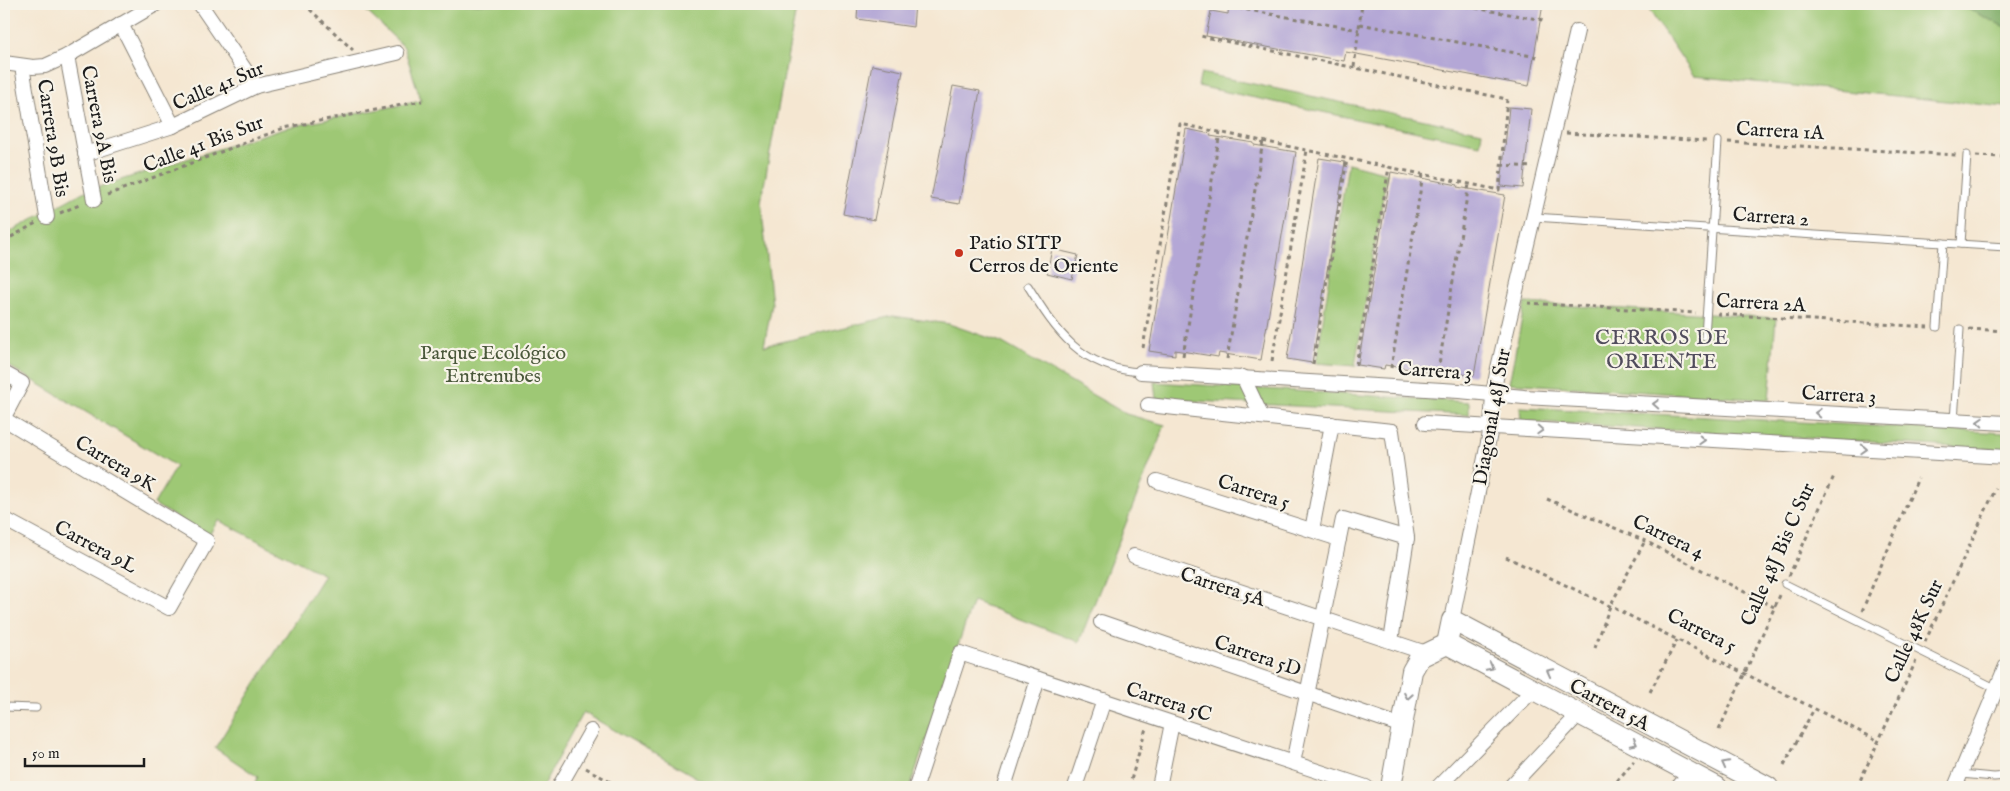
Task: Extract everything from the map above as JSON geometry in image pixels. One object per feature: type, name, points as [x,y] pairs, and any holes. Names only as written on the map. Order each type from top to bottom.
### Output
[{"type":"street","points":[[4,63],[22,66],[45,66],[66,56],[156,4]]},
{"type":"street","points":[[200,4],[256,86]]},
{"type":"street","points":[[121,24],[173,126]]},
{"type":"street","name":"Diagonal 48J Sur","points":[[1447,644],[1491,428],[1493,394],[1577,31]]},
{"type":"street","name":"Calle 41 Sur","points":[[86,154],[173,126],[256,86],[397,53]]},
{"type":"street","name":"Carrera 9A Bis","points":[[66,56],[94,200]]},
{"type":"street","name":"Carrera 9B Bis","points":[[22,66],[47,218]]},
{"type":"street","name":"Carrera 3","points":[[1136,372],[2006,424]]},
{"type":"street","points":[[4,373],[22,384],[4,418]]},
{"type":"street","points":[[1243,377],[1262,417]]},
{"type":"street","points":[[1148,405],[1392,430],[1407,538],[1391,641]]},
{"type":"street","name":"Carrera 9K","points":[[4,418],[207,541],[169,608]]},
{"type":"street","points":[[1425,423],[2006,457]]},
{"type":"street","points":[[1312,530],[1332,424]]},
{"type":"street","name":"Carrera 5","points":[[1157,481],[1339,539]]},
{"type":"street","name":"Carrera 9L","points":[[4,519],[169,608]]},
{"type":"street","points":[[1292,763],[1343,519],[1407,538]]},
{"type":"street","name":"Carrera 5A","points":[[1134,556],[1426,653]]},
{"type":"street","name":"Carrera 5A","points":[[1452,620],[1768,787]]},
{"type":"street","name":"Carrera 5D","points":[[1101,622],[1402,726]]},
{"type":"street","points":[[1391,787],[1412,671],[1416,662],[1426,653],[1447,644]]},
{"type":"street","name":"Carrera 5A","points":[[1447,644],[1644,749],[1684,780],[1717,787]]},
{"type":"street","name":"Carrera 5C","points":[[916,787],[960,653],[1366,787]]},
{"type":"street","points":[[1955,787],[2006,666]]},
{"type":"street","points":[[1004,787],[1038,679]]},
{"type":"street","points":[[1438,787],[1533,690]]},
{"type":"street","points":[[1075,787],[1104,700]]},
{"type":"street","points":[[1510,787],[1580,714]]},
{"type":"street","points":[[1159,787],[1172,723]]},
{"type":"street","points":[[559,787],[591,731]]},
{"type":"lane","points":[[1705,336],[1718,141]]},
{"type":"lane","points":[[1961,244],[1967,155]]},
{"type":"lane","name":"Carrera 2","points":[[1533,217],[2006,247]]},
{"type":"lane","points":[[1937,327],[1943,243]]},
{"type":"lane","points":[[1028,286],[1052,325],[1076,350],[1106,365],[1136,372]]},
{"type":"lane","points":[[1954,420],[1960,329]]},
{"type":"lane","points":[[1785,584],[1997,689]]},
{"type":"lane","points":[[4,707],[36,708]]},
{"type":"lane","points":[[1961,774],[1989,777],[2006,776]]},
{"type":"path","points":[[304,4],[365,61]]},
{"type":"path","points":[[1215,4],[1359,30]]},
{"type":"path","points":[[1354,67],[1362,4]]},
{"type":"path","points":[[1452,4],[1543,20]]},
{"type":"path","points":[[1360,24],[1537,57]]},
{"type":"path","points":[[1143,348],[1180,124],[1499,190],[1507,99],[1200,36]]},
{"type":"path","name":"Calle 41 Bis Sur","points":[[4,240],[47,218],[284,128],[422,101]]},
{"type":"path","points":[[1183,356],[1220,132]]},
{"type":"path","name":"Carrera 1A","points":[[1553,132],[2006,158]]},
{"type":"path","points":[[1227,358],[1263,141]]},
{"type":"path","points":[[1272,361],[1307,150]]},
{"type":"path","points":[[1313,364],[1347,158]]},
{"type":"path","points":[[1501,165],[1536,167]]},
{"type":"path","points":[[1356,365],[1389,167]]},
{"type":"path","points":[[1391,368],[1423,174]]},
{"type":"path","points":[[1438,372],[1469,184]]},
{"type":"path","name":"Carrera 2A","points":[[1513,302],[1937,327]]},
{"type":"path","points":[[1960,329],[2006,331]]},
{"type":"path","name":"Calle 48J Bis C Sur","points":[[1719,730],[1834,476]]},
{"type":"path","points":[[1858,620],[1918,478]]},
{"type":"path","name":"Calle 48K Sur","points":[[1857,787],[1996,488]]},
{"type":"path","name":"Carrera 4","points":[[1547,498],[1645,541],[1774,607]]},
{"type":"path","points":[[1595,648],[1610,606],[1645,541]]},
{"type":"path","name":"Carrera 5","points":[[1506,557],[1610,606],[1879,741]]},
{"type":"path","points":[[1650,692],[1677,640]]},
{"type":"path","points":[[1784,765],[1814,709]]},
{"type":"path","points":[[1129,787],[1149,715]]},
{"type":"path","points":[[1612,787],[1644,749]]},
{"type":"path","points":[[574,762],[619,787]]},
{"type":"green space","name":"Parque Ecológico Entrenubes","points":[[359,4],[797,4],[761,202],[772,304],[764,346],[893,316],[949,324],[1001,342],[1126,414],[1165,425],[1079,642],[973,601],[910,787],[713,787],[583,712],[542,787],[252,787],[258,777],[215,748],[324,575],[218,520],[208,537],[154,504],[176,466],[4,363],[4,235],[83,192],[284,128],[421,101],[404,47]]},
{"type":"green space","points":[[1645,4],[2006,4],[2006,107],[1694,76]]},
{"type":"green space","points":[[1957,4],[2006,4],[2006,28],[2003,26]]},
{"type":"green space","points":[[1201,73],[1482,132],[1480,145],[1198,86]]},
{"type":"green space","points":[[1348,163],[1387,173],[1355,366],[1316,363]]},
{"type":"green space","points":[[1525,303],[1776,318],[1769,400],[1509,383]]},
{"type":"green space","points":[[1154,382],[1469,402],[1469,415],[1156,399]]},
{"type":"green space","points":[[1520,407],[2006,433],[2006,450],[1521,421]]},
{"type":"building","points":[[858,4],[915,4],[913,27],[857,19]]},
{"type":"building","points":[[1229,4],[1418,4],[1433,7],[1433,4],[1543,4],[1529,86],[1346,52],[1344,61],[1206,36],[1211,11],[1228,14]]},
{"type":"building","points":[[872,65],[903,71],[874,220],[843,214]]},
{"type":"building","points":[[953,86],[980,91],[959,204],[931,199]]},
{"type":"building","points":[[1509,107],[1531,109],[1523,188],[1501,186]]},
{"type":"building","points":[[1186,129],[1211,134],[1210,136],[1296,152],[1261,360],[1219,353],[1218,357],[1175,350],[1175,355],[1149,351]]},
{"type":"building","points":[[1319,158],[1345,162],[1312,363],[1287,359]]},
{"type":"building","points":[[1391,172],[1458,185],[1457,187],[1505,195],[1474,376],[1427,368],[1427,372],[1385,365],[1384,369],[1358,365]]},
{"type":"building","points":[[1052,249],[1078,255],[1072,279],[1047,273]]},
{"type":"place","name":"Patio SITP Cerros de Oriente","points":[[959,253]]},
{"type":"district","name":"CERROS DE ORIENTE","points":[[1662,349]]}]
